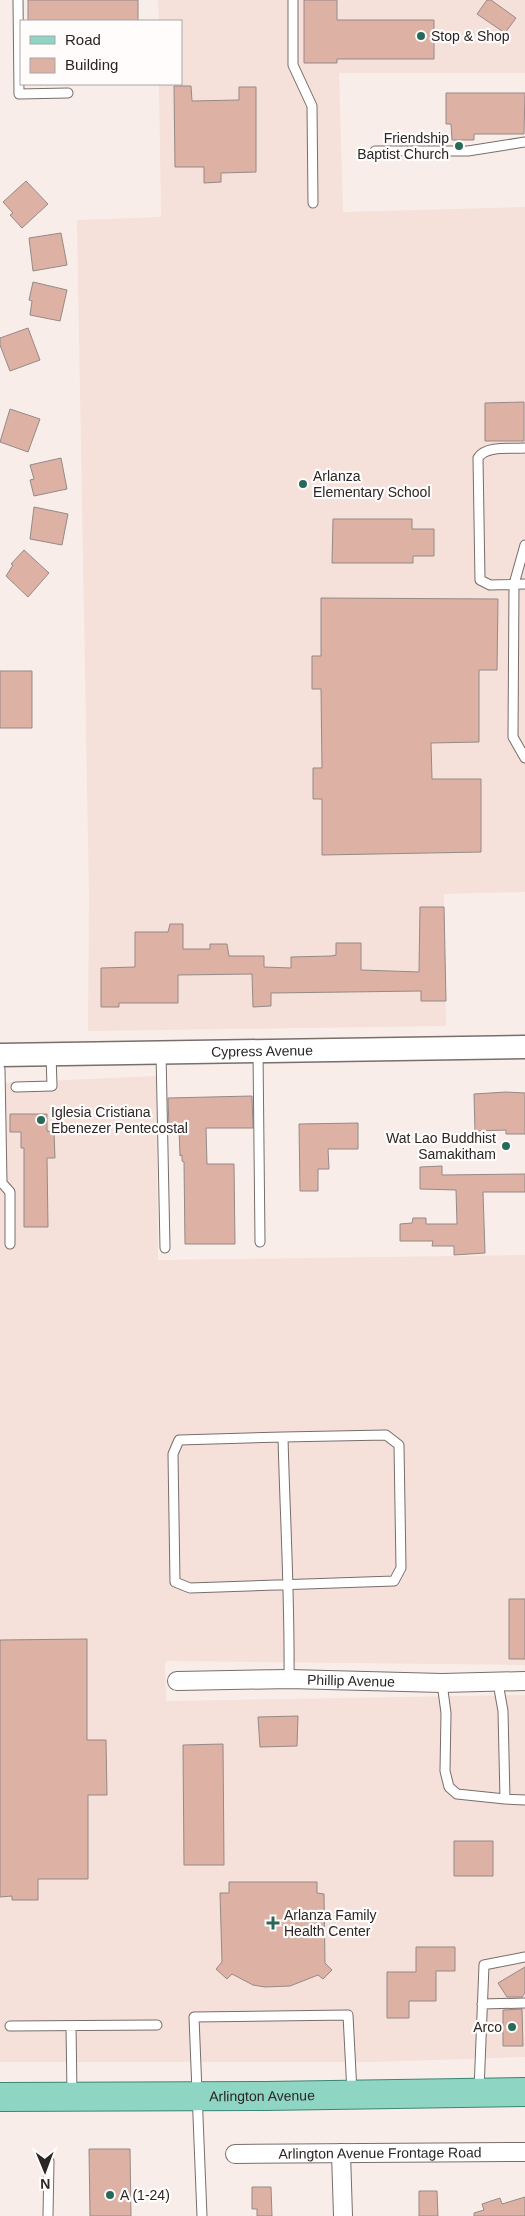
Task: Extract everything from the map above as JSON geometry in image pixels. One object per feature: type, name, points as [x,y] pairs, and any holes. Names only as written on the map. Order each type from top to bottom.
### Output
[{"type":"main road","name":"Arlington Avenue","points":[[0,2096],[352,2095],[525,2092]]},
{"type":"street","name":"Cypress Avenue","points":[[0,1055],[525,1048]]},
{"type":"street","name":"Phillip Avenue","points":[[177,1681],[289,1679],[525,1682]]},
{"type":"street","name":"Arlington Avenue Frontage Road","points":[[235,2154],[525,2152]]},
{"type":"street","points":[[342,2154],[343,2216]]},
{"type":"lane","points":[[18,0],[19,94],[68,93]]},
{"type":"lane","points":[[293,0],[293,65],[312,106],[313,203]]},
{"type":"lane","points":[[375,151],[468,151],[525,142]]},
{"type":"lane","points":[[525,448],[488,450],[478,458],[480,580],[490,585],[525,584]]},
{"type":"lane","points":[[525,545],[514,584],[514,737],[525,758]]},
{"type":"lane","points":[[258,1052],[260,1242]]},
{"type":"lane","points":[[161,1053],[166,1248]]},
{"type":"lane","points":[[16,1087],[52,1086],[51,1055]]},
{"type":"lane","points":[[0,1069],[2,1183],[10,1192],[10,1244]]},
{"type":"lane","points":[[386,1435],[399,1445],[402,1568],[394,1581],[190,1588],[175,1582],[173,1454],[179,1440],[283,1437],[386,1435]]},
{"type":"lane","points":[[283,1437],[289,1679]]},
{"type":"lane","points":[[442,1682],[446,1713],[445,1771],[449,1787],[457,1794],[525,1800]]},
{"type":"lane","points":[[498,1683],[503,1711],[505,1799]]},
{"type":"lane","points":[[479,2092],[484,1965],[525,1958]]},
{"type":"lane","points":[[482,2004],[525,2003]]},
{"type":"lane","points":[[202,2216],[194,2017],[348,2015],[352,2095]]},
{"type":"lane","points":[[10,2026],[157,2026]]},
{"type":"lane","points":[[71,2026],[72,2096]]},
{"type":"lane","points":[[48,2216],[49,2161]]},
{"type":"shaded area","name":"Arlanza Elementary School","points":[[158,0],[525,0],[525,73],[339,73],[343,212],[525,207],[525,892],[444,894],[446,1026],[88,1031],[89,896],[77,220],[161,217],[159,85],[182,85],[182,20],[159,20]]},
{"type":"shaded area","points":[[156,1076],[158,1260],[525,1255],[525,1665],[166,1661],[165,1666],[166,1701],[525,1695],[525,2057],[375,2062],[0,2062],[0,1083]]},
{"type":"building","points":[[28,0],[138,0],[138,20],[28,20]]},
{"type":"building","points":[[304,0],[337,0],[337,20],[434,20],[434,59],[337,59],[337,63],[304,63]]},
{"type":"building","points":[[487,0],[491,0],[516,18],[505,33],[477,14]]},
{"type":"building","points":[[174,86],[191,86],[192,101],[239,100],[239,87],[256,87],[256,172],[221,173],[221,182],[204,183],[204,167],[175,167]]},
{"type":"building","points":[[446,93],[525,93],[524,134],[474,134],[474,140],[452,140],[451,124],[446,124]]},
{"type":"building","points":[[26,181],[48,204],[22,228],[10,215],[13,213],[3,202]]},
{"type":"building","points":[[61,233],[67,265],[33,271],[29,238]]},
{"type":"building","points":[[33,282],[67,290],[60,321],[30,315],[32,301],[29,300]]},
{"type":"building","points":[[28,328],[40,360],[10,371],[0,345],[0,338]]},
{"type":"building","points":[[524,402],[524,441],[485,441],[485,403]]},
{"type":"building","points":[[10,409],[40,419],[28,452],[0,442]]},
{"type":"building","points":[[61,458],[67,489],[34,496],[30,480],[34,479],[30,465]]},
{"type":"building","points":[[34,507],[68,514],[62,545],[30,539]]},
{"type":"building","points":[[333,519],[412,519],[412,529],[434,529],[434,556],[413,556],[413,563],[332,563]]},
{"type":"building","points":[[24,550],[49,573],[28,597],[6,576],[13,565],[11,564]]},
{"type":"building","points":[[321,598],[498,599],[497,670],[479,670],[479,742],[431,743],[432,779],[481,779],[481,852],[322,855],[322,799],[313,799],[313,768],[322,768],[321,689],[312,689],[312,656],[321,656]]},
{"type":"building","points":[[0,671],[32,671],[32,728],[0,728]]},
{"type":"building","points":[[420,907],[444,907],[446,1001],[421,1001],[421,991],[271,993],[271,1006],[253,1007],[252,974],[178,975],[178,1003],[119,1003],[119,1007],[101,1007],[101,968],[135,967],[135,932],[168,932],[170,924],[183,924],[183,949],[210,949],[210,944],[227,944],[229,956],[264,956],[264,967],[291,968],[291,957],[336,955],[336,943],[361,943],[361,970],[419,972]]},
{"type":"building","points":[[525,1093],[525,1134],[506,1134],[506,1130],[475,1131],[474,1094]]},
{"type":"building","points":[[252,1096],[253,1128],[206,1128],[207,1164],[234,1164],[235,1244],[185,1244],[184,1162],[182,1161],[182,1155],[180,1156],[179,1128],[169,1128],[168,1098]]},
{"type":"building","points":[[10,1114],[47,1114],[47,1131],[54,1132],[55,1158],[47,1158],[48,1227],[24,1227],[24,1148],[21,1148],[21,1132],[10,1132]]},
{"type":"building","points":[[358,1123],[358,1149],[328,1149],[329,1169],[318,1169],[318,1191],[300,1191],[299,1124]]},
{"type":"building","points":[[442,1166],[442,1175],[525,1174],[525,1192],[483,1192],[485,1253],[454,1255],[454,1246],[432,1246],[433,1241],[400,1241],[400,1224],[412,1223],[413,1218],[426,1218],[426,1224],[457,1224],[456,1190],[420,1189],[420,1167]]},
{"type":"building","points":[[509,1599],[525,1599],[525,1659],[509,1659]]},
{"type":"building","points":[[87,1639],[87,1740],[106,1740],[107,1795],[88,1795],[88,1879],[38,1879],[38,1900],[12,1900],[12,1896],[0,1897],[0,1640]]},
{"type":"building","points":[[298,1716],[297,1746],[260,1747],[258,1717]]},
{"type":"building","points":[[223,1744],[224,1865],[184,1865],[183,1745]]},
{"type":"building","points":[[454,1841],[493,1841],[493,1876],[454,1876]]},
{"type":"building","name":"Arlanza Family Health Center","points":[[229,1882],[317,1882],[317,1893],[324,1894],[325,1963],[332,1970],[323,1979],[318,1975],[290,1986],[265,1987],[253,1985],[232,1974],[227,1979],[216,1969],[222,1962],[220,1893],[229,1893]]},
{"type":"building","points":[[416,1947],[455,1947],[455,1971],[436,1971],[436,2001],[409,2001],[409,2018],[387,2018],[387,1972],[416,1972]]},
{"type":"building","points":[[525,1967],[525,1993],[522,1997],[507,1997],[498,1983]]},
{"type":"building","points":[[522,2009],[523,2046],[503,2046],[503,2010]]},
{"type":"building","name":"A (1-24)","points":[[89,2149],[130,2149],[131,2216],[90,2216]]},
{"type":"building","points":[[252,2187],[271,2187],[272,2216],[257,2216],[257,2209],[252,2209]]},
{"type":"building","points":[[419,2191],[437,2191],[438,2216],[419,2216]]},
{"type":"building","points":[[525,2197],[525,2216],[474,2216],[474,2213],[484,2210],[482,2204],[500,2198],[502,2204]]},
{"type":"place","name":"Stop & Shop","points":[[421,36]]},
{"type":"place","name":"Friendship Baptist Church","points":[[459,146]]},
{"type":"place","name":"Arlanza Elementary School","points":[[303,484]]},
{"type":"place","name":"Iglesia Cristiana Ebenezer Pentecostal","points":[[41,1120]]},
{"type":"place","name":"Wat Lao Buddhist Samakitham","points":[[506,1146]]},
{"type":"place","name":"Arlanza Family Health Center","points":[[273,1923]]},
{"type":"place","name":"Arco","points":[[512,2027]]},
{"type":"place","name":"A (1-24)","points":[[110,2195]]}]
